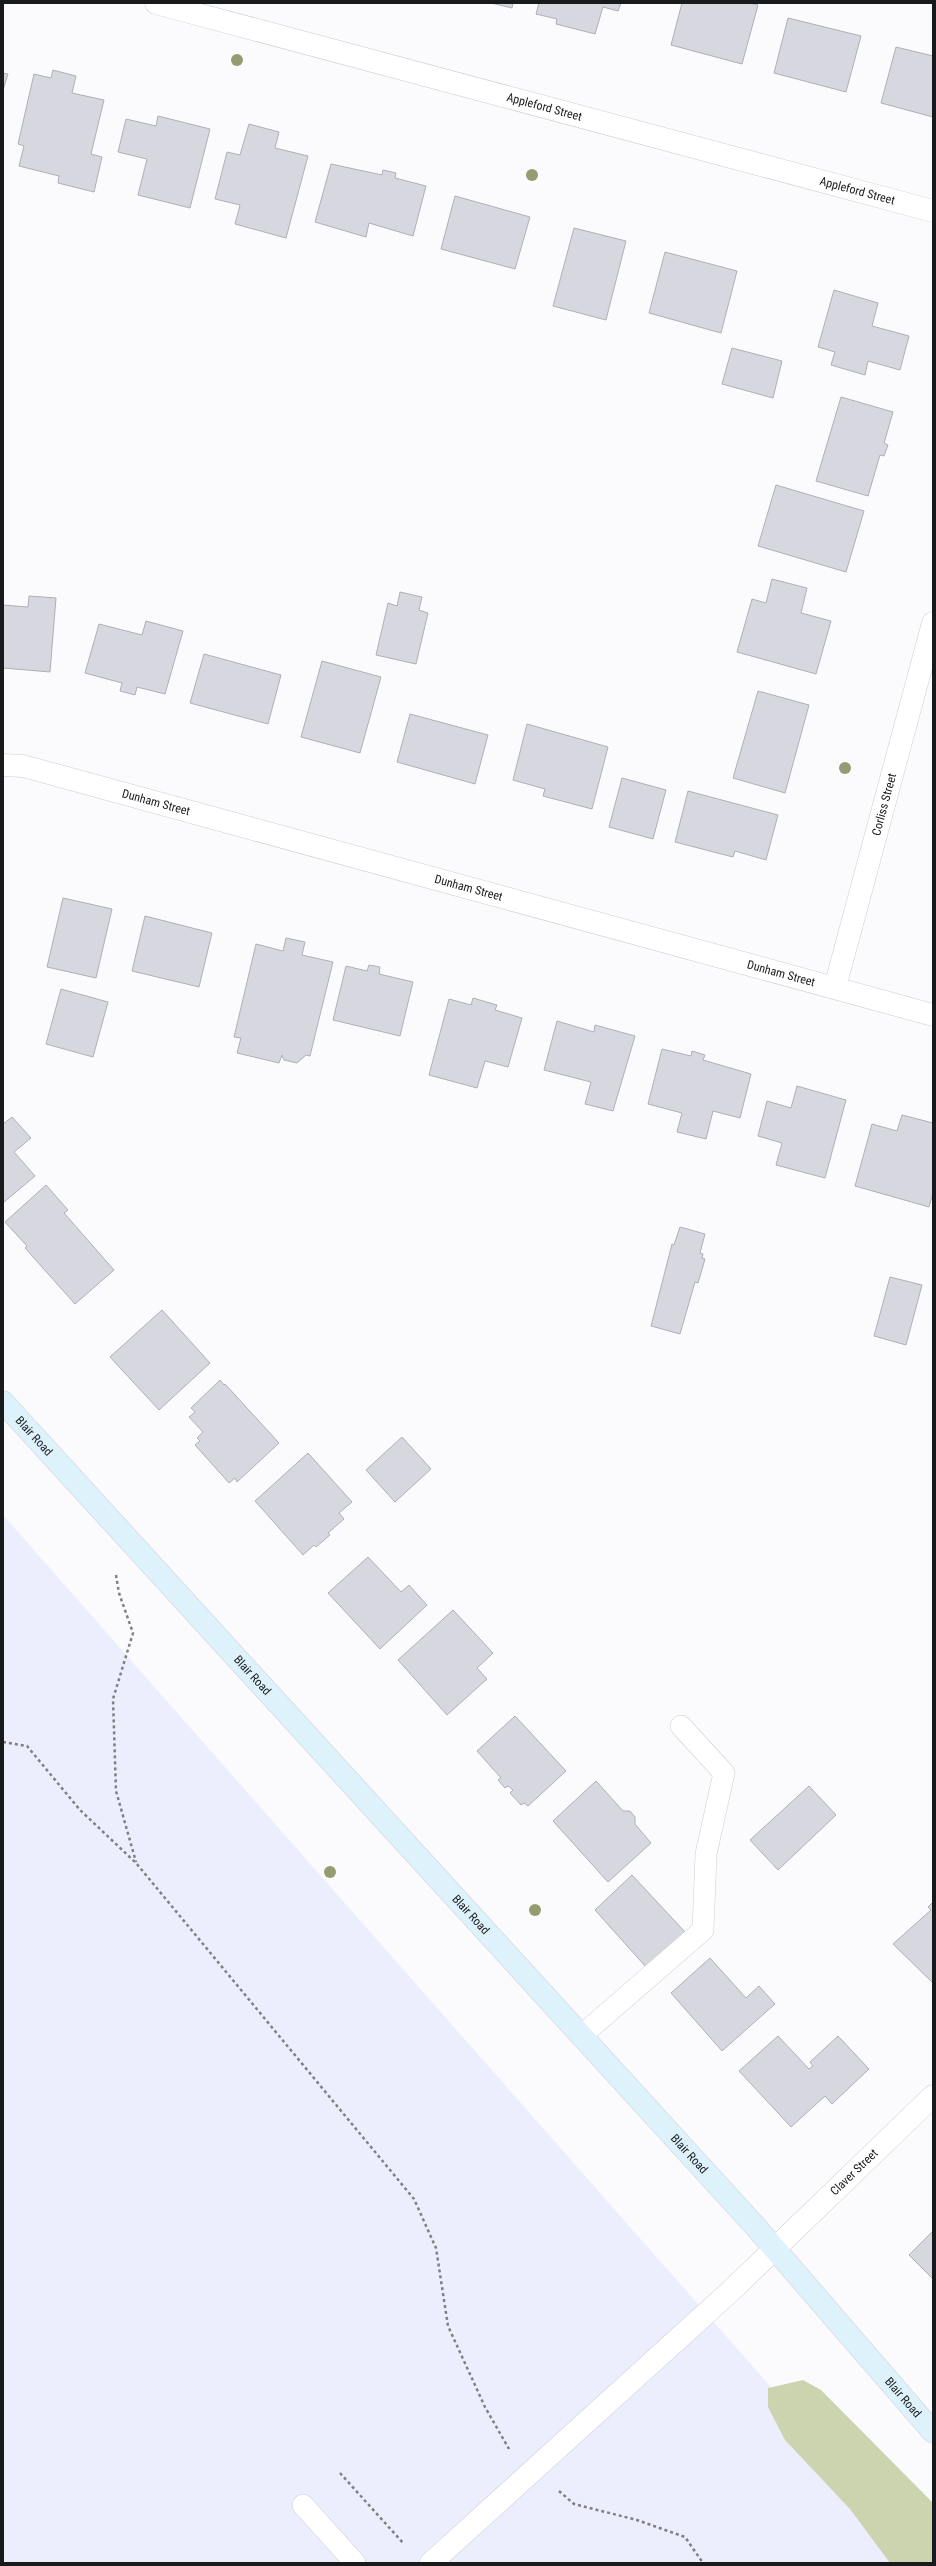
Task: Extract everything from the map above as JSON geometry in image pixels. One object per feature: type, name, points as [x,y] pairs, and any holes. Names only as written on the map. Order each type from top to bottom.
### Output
[{"type":"main road","name":"Blair Road","points":[[3,1402],[775,2249],[933,2432]]},
{"type":"street","name":"Appleford Street","points":[[156,3],[191,8],[933,211]]},
{"type":"street","name":"Corliss Street","points":[[835,987],[933,623]]},
{"type":"street","name":"Dunham Street","points":[[3,765],[23,766],[933,1015]]},
{"type":"street","name":"Claver Street","points":[[431,2563],[775,2249],[933,2096]]},
{"type":"lane","points":[[581,2036],[703,1930],[706,1854],[724,1773],[681,1726]]},
{"type":"lane","points":[[303,2505],[355,2563]]},
{"type":"path","points":[[115,1570],[119,1593],[133,1633],[113,1699],[116,1791],[136,1863]]},
{"type":"path","points":[[3,1742],[27,1746],[80,1810],[136,1863],[414,2199],[436,2248],[448,2326],[484,2407],[508,2448],[574,2504],[637,2520],[685,2537],[703,2563]]},
{"type":"path","points":[[340,2473],[404,2544]]},
{"type":"shaded area","points":[[3,1515],[926,2563],[3,2563]]},
{"type":"green space","points":[[803,2380],[821,2390],[933,2503],[933,2563],[890,2563],[850,2509],[785,2440],[768,2407],[768,2388]]},
{"type":"building","points":[[491,3],[513,3],[512,8]]},
{"type":"building","points":[[539,3],[621,3],[618,11],[603,7],[595,34],[556,24],[557,19],[536,14]]},
{"type":"building","points":[[682,3],[749,3],[758,5],[742,64],[671,45]]},
{"type":"building","points":[[788,18],[861,36],[846,92],[774,73]]},
{"type":"building","points":[[896,47],[933,56],[933,117],[881,103]]},
{"type":"building","points":[[53,70],[76,76],[72,93],[104,100],[91,154],[102,157],[94,192],[58,183],[59,176],[19,166],[24,146],[18,144],[34,74],[51,78]]},
{"type":"building","points":[[3,73],[8,74],[3,90]]},
{"type":"building","points":[[158,116],[210,129],[190,208],[138,195],[147,159],[118,152],[126,119],[156,126]]},
{"type":"building","points":[[249,124],[279,132],[275,148],[308,156],[286,238],[235,224],[240,205],[215,199],[227,152],[240,155]]},
{"type":"building","points":[[331,164],[382,175],[383,170],[396,173],[395,178],[426,186],[413,236],[369,223],[366,237],[315,222]]},
{"type":"building","points":[[455,196],[530,217],[515,269],[441,249]]},
{"type":"building","points":[[574,228],[626,241],[606,320],[553,306]]},
{"type":"building","points":[[665,252],[737,271],[721,333],[649,313]]},
{"type":"building","points":[[834,290],[878,303],[872,326],[909,336],[900,370],[868,361],[865,375],[831,365],[835,352],[818,347]]},
{"type":"building","points":[[732,348],[782,361],[773,398],[722,384]]},
{"type":"building","points":[[841,397],[893,412],[884,443],[888,445],[884,456],[880,455],[868,496],[816,481]]},
{"type":"building","points":[[776,485],[864,511],[846,572],[758,546]]},
{"type":"building","points":[[772,579],[807,588],[801,613],[831,621],[816,674],[737,652],[752,599],[766,603]]},
{"type":"building","points":[[400,592],[422,597],[419,610],[428,613],[416,664],[376,655],[388,603],[397,606]]},
{"type":"building","points":[[29,596],[56,598],[50,672],[3,668],[3,605],[28,607]]},
{"type":"building","points":[[146,621],[183,631],[165,694],[137,687],[135,695],[120,691],[122,683],[85,673],[99,624],[142,635]]},
{"type":"building","points":[[204,654],[281,675],[268,724],[190,703]]},
{"type":"building","points":[[322,661],[381,677],[360,753],[301,737]]},
{"type":"building","points":[[758,691],[809,705],[785,793],[733,778]]},
{"type":"building","points":[[410,714],[488,735],[475,784],[397,762]]},
{"type":"building","points":[[527,724],[608,747],[592,809],[543,796],[545,789],[513,780]]},
{"type":"building","points":[[622,778],[666,790],[653,839],[609,827]]},
{"type":"building","points":[[688,791],[778,815],[766,860],[735,851],[733,857],[675,842]]},
{"type":"building","points":[[63,898],[112,909],[96,978],[47,967]]},
{"type":"building","points":[[145,916],[212,933],[199,987],[132,971]]},
{"type":"building","points":[[286,938],[305,942],[302,955],[333,962],[310,1056],[306,1055],[297,1063],[284,1060],[282,1055],[279,1063],[237,1053],[241,1038],[234,1037],[256,944],[283,951]]},
{"type":"building","points":[[369,965],[380,967],[379,974],[413,982],[400,1036],[333,1020],[346,966],[367,971]]},
{"type":"building","points":[[61,989],[108,1002],[93,1057],[46,1044]]},
{"type":"building","points":[[473,998],[497,1005],[495,1010],[522,1018],[508,1067],[485,1061],[477,1088],[429,1075],[449,999],[471,1005]]},
{"type":"building","points":[[557,1021],[594,1032],[595,1025],[635,1036],[613,1111],[585,1104],[591,1082],[544,1070]]},
{"type":"building","points":[[662,1049],[691,1056],[692,1051],[705,1055],[703,1060],[751,1074],[740,1118],[713,1111],[706,1139],[677,1132],[682,1113],[648,1104]]},
{"type":"building","points":[[797,1086],[846,1100],[825,1178],[776,1165],[782,1143],[758,1136],[767,1101],[791,1108]]},
{"type":"building","points":[[902,1115],[933,1123],[933,1193],[929,1207],[855,1186],[872,1124],[897,1131]]},
{"type":"building","points":[[12,1117],[31,1138],[14,1152],[35,1176],[3,1203],[3,1124]]},
{"type":"building","points":[[46,1185],[68,1210],[64,1213],[114,1270],[75,1304],[25,1248],[27,1246],[5,1222]]},
{"type":"building","points":[[680,1227],[705,1234],[700,1253],[703,1254],[702,1258],[705,1259],[698,1283],[695,1282],[680,1334],[651,1326],[672,1244],[674,1245]]},
{"type":"building","points":[[890,1277],[922,1285],[906,1345],[874,1336]]},
{"type":"building","points":[[162,1310],[210,1363],[159,1410],[110,1357]]},
{"type":"building","points":[[220,1380],[279,1443],[237,1482],[235,1478],[229,1483],[195,1445],[200,1441],[197,1438],[203,1432],[189,1417],[195,1412],[191,1408]]},
{"type":"building","points":[[402,1437],[431,1469],[395,1502],[366,1470]]},
{"type":"building","points":[[308,1453],[352,1502],[339,1513],[344,1519],[328,1533],[330,1535],[316,1547],[314,1545],[303,1555],[255,1501]]},
{"type":"building","points":[[368,1557],[401,1592],[409,1585],[427,1605],[380,1649],[328,1593]]},
{"type":"building","points":[[453,1610],[493,1653],[477,1668],[487,1679],[447,1715],[398,1660]]},
{"type":"building","points":[[515,1716],[566,1771],[528,1806],[524,1803],[521,1805],[510,1793],[513,1790],[508,1786],[505,1788],[498,1780],[501,1778],[477,1751]]},
{"type":"building","points":[[596,1781],[623,1811],[630,1811],[635,1817],[635,1824],[651,1843],[608,1882],[553,1821]]},
{"type":"building","points":[[809,1786],[836,1815],[778,1870],[750,1840]]},
{"type":"building","points":[[632,1875],[685,1932],[646,1967],[595,1910]]},
{"type":"building","points":[[933,1902],[933,1983],[893,1944],[931,1910],[928,1907]]},
{"type":"building","points":[[710,1958],[746,1998],[759,1986],[775,2004],[722,2051],[671,1993]]},
{"type":"building","points":[[778,2036],[809,2069],[813,2066],[810,2062],[838,2036],[869,2069],[832,2104],[825,2096],[791,2127],[739,2071]]},
{"type":"building","points":[[933,2231],[933,2279],[909,2255]]}]
